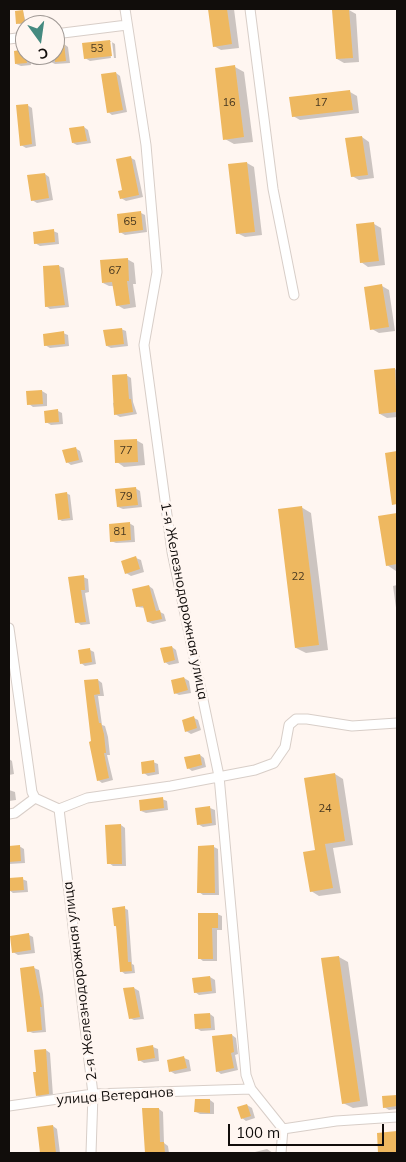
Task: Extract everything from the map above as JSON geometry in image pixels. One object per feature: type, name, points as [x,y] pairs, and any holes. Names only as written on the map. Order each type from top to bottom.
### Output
[{"type":"street","name":"1-я Железнодорожная улица","points":[[125,9],[146,145],[157,272],[144,345],[172,552],[219,776],[246,1075],[251,1088],[283,1129]]},
{"type":"street","points":[[250,9],[273,189],[294,295]]},
{"type":"street","points":[[65,33],[127,25]]},
{"type":"street","points":[[9,628],[32,792],[35,798],[59,809],[87,798],[171,786],[255,770],[274,763],[285,747],[289,725],[296,719],[352,726],[397,724]]},
{"type":"street","points":[[9,814],[16,813],[35,798]]},
{"type":"street","name":"2-я Железнодорожная улица","points":[[59,809],[93,1094],[91,1153]]},
{"type":"street","name":"улица Ветеранов","points":[[9,1106],[93,1094],[251,1088]]},
{"type":"street","points":[[281,1153],[283,1129],[336,1121],[397,1117]]},
{"type":"building","points":[[208,9],[227,9],[232,44],[213,47]]},
{"type":"building","points":[[349,9],[353,58],[336,59],[332,10]]},
{"type":"building","points":[[23,10],[24,15],[15,15],[15,11]]},
{"type":"building","points":[[110,40],[112,56],[84,59],[82,43]]},
{"type":"building","points":[[235,65],[244,137],[223,140],[215,68]]},
{"type":"building","points":[[116,72],[123,110],[107,113],[101,74]]},
{"type":"building","points":[[350,90],[353,110],[292,117],[289,97]]},
{"type":"building","points":[[28,104],[32,144],[20,146],[16,105]]},
{"type":"building","points":[[84,126],[87,141],[72,143],[69,128]]},
{"type":"building","points":[[362,136],[368,175],[351,177],[345,138]]},
{"type":"building","points":[[131,156],[139,195],[120,199],[118,191],[122,190],[116,159]]},
{"type":"building","points":[[247,162],[255,232],[236,234],[228,164]]},
{"type":"building","points":[[45,173],[49,198],[31,201],[27,175]]},
{"type":"building","points":[[141,211],[143,230],[119,233],[117,214]]},
{"type":"building","points":[[374,222],[379,261],[360,263],[356,224]]},
{"type":"building","points":[[54,229],[55,242],[34,244],[33,232]]},
{"type":"building","points":[[128,258],[129,281],[127,281],[130,304],[116,306],[112,282],[102,283],[100,260]]},
{"type":"building","points":[[59,265],[65,305],[45,307],[43,266]]},
{"type":"building","points":[[382,284],[389,327],[370,330],[364,287]]},
{"type":"building","points":[[122,328],[124,344],[106,346],[103,330]]},
{"type":"building","points":[[64,331],[65,344],[44,346],[43,334]]},
{"type":"building","points":[[395,368],[397,412],[379,414],[374,370]]},
{"type":"building","points":[[127,374],[129,399],[131,399],[133,412],[114,415],[112,375]]},
{"type":"building","points":[[42,390],[43,404],[27,405],[26,391]]},
{"type":"building","points":[[58,409],[59,422],[45,423],[44,411]]},
{"type":"building","points":[[137,439],[138,462],[115,463],[114,440]]},
{"type":"building","points":[[76,447],[79,460],[66,463],[62,450]]},
{"type":"building","points":[[397,451],[397,504],[392,505],[385,453]]},
{"type":"building","points":[[136,487],[138,505],[117,507],[115,489]]},
{"type":"building","points":[[67,492],[70,518],[58,520],[55,494]]},
{"type":"building","points":[[302,506],[319,645],[295,648],[278,509]]},
{"type":"building","points":[[397,513],[397,564],[386,566],[378,516]]},
{"type":"building","points":[[130,522],[131,540],[110,542],[109,524]]},
{"type":"building","points":[[136,556],[140,569],[125,574],[121,561]]},
{"type":"building","points":[[84,575],[85,590],[81,590],[86,622],[75,623],[68,577]]},
{"type":"building","points":[[149,585],[156,611],[160,610],[162,619],[147,622],[143,606],[136,607],[132,589]]},
{"type":"building","points":[[172,646],[175,660],[164,663],[160,648]]},
{"type":"building","points":[[90,648],[92,662],[80,664],[78,650]]},
{"type":"building","points":[[184,677],[188,690],[174,694],[171,680]]},
{"type":"building","points":[[98,679],[100,694],[94,695],[99,723],[101,723],[104,734],[106,753],[104,753],[109,778],[97,781],[89,742],[91,741],[84,680]]},
{"type":"building","points":[[194,716],[197,728],[185,732],[182,720]]},
{"type":"building","points":[[200,754],[202,765],[187,769],[184,757]]},
{"type":"building","points":[[154,760],[155,772],[142,774],[141,762]]},
{"type":"building","points":[[335,773],[345,841],[325,844],[333,888],[310,892],[303,852],[315,850],[304,778]]},
{"type":"building","points":[[163,797],[164,808],[140,811],[139,800]]},
{"type":"building","points":[[210,806],[212,823],[197,825],[195,808]]},
{"type":"building","points":[[121,824],[122,864],[107,864],[105,825]]},
{"type":"building","points":[[20,845],[21,861],[9,862],[9,846]]},
{"type":"building","points":[[214,845],[215,893],[197,893],[198,846]]},
{"type":"building","points":[[23,877],[24,890],[9,891],[9,878]]},
{"type":"building","points":[[125,906],[128,962],[131,962],[132,971],[120,972],[116,926],[114,926],[112,908]]},
{"type":"building","points":[[198,913],[218,913],[218,928],[212,928],[213,959],[198,959]]},
{"type":"building","points":[[29,933],[31,950],[12,953],[10,936]]},
{"type":"building","points":[[339,956],[360,1101],[342,1104],[321,958]]},
{"type":"building","points":[[34,966],[42,1007],[40,1007],[42,1030],[27,1032],[20,968]]},
{"type":"building","points":[[210,976],[212,991],[194,993],[192,978]]},
{"type":"building","points":[[134,987],[140,1017],[129,1019],[123,988]]},
{"type":"building","points":[[210,1013],[211,1028],[195,1029],[194,1014]]},
{"type":"building","points":[[232,1034],[234,1052],[231,1053],[234,1068],[216,1072],[212,1036]]},
{"type":"building","points":[[153,1045],[155,1058],[138,1061],[136,1048]]},
{"type":"building","points":[[46,1049],[49,1094],[36,1096],[33,1072],[36,1072],[34,1050]]},
{"type":"building","points":[[184,1056],[187,1068],[169,1072],[167,1060]]},
{"type":"building","points":[[397,1095],[397,1106],[383,1108],[382,1096]]},
{"type":"building","points":[[195,1099],[210,1099],[210,1113],[194,1112]]},
{"type":"building","points":[[247,1104],[251,1116],[241,1119],[237,1107]]},
{"type":"building","points":[[142,1108],[159,1108],[160,1142],[164,1142],[165,1153],[145,1153]]},
{"type":"building","points":[[53,1125],[56,1153],[40,1153],[37,1127]]},
{"type":"building","points":[[397,1131],[397,1153],[378,1153],[377,1133]]}]
